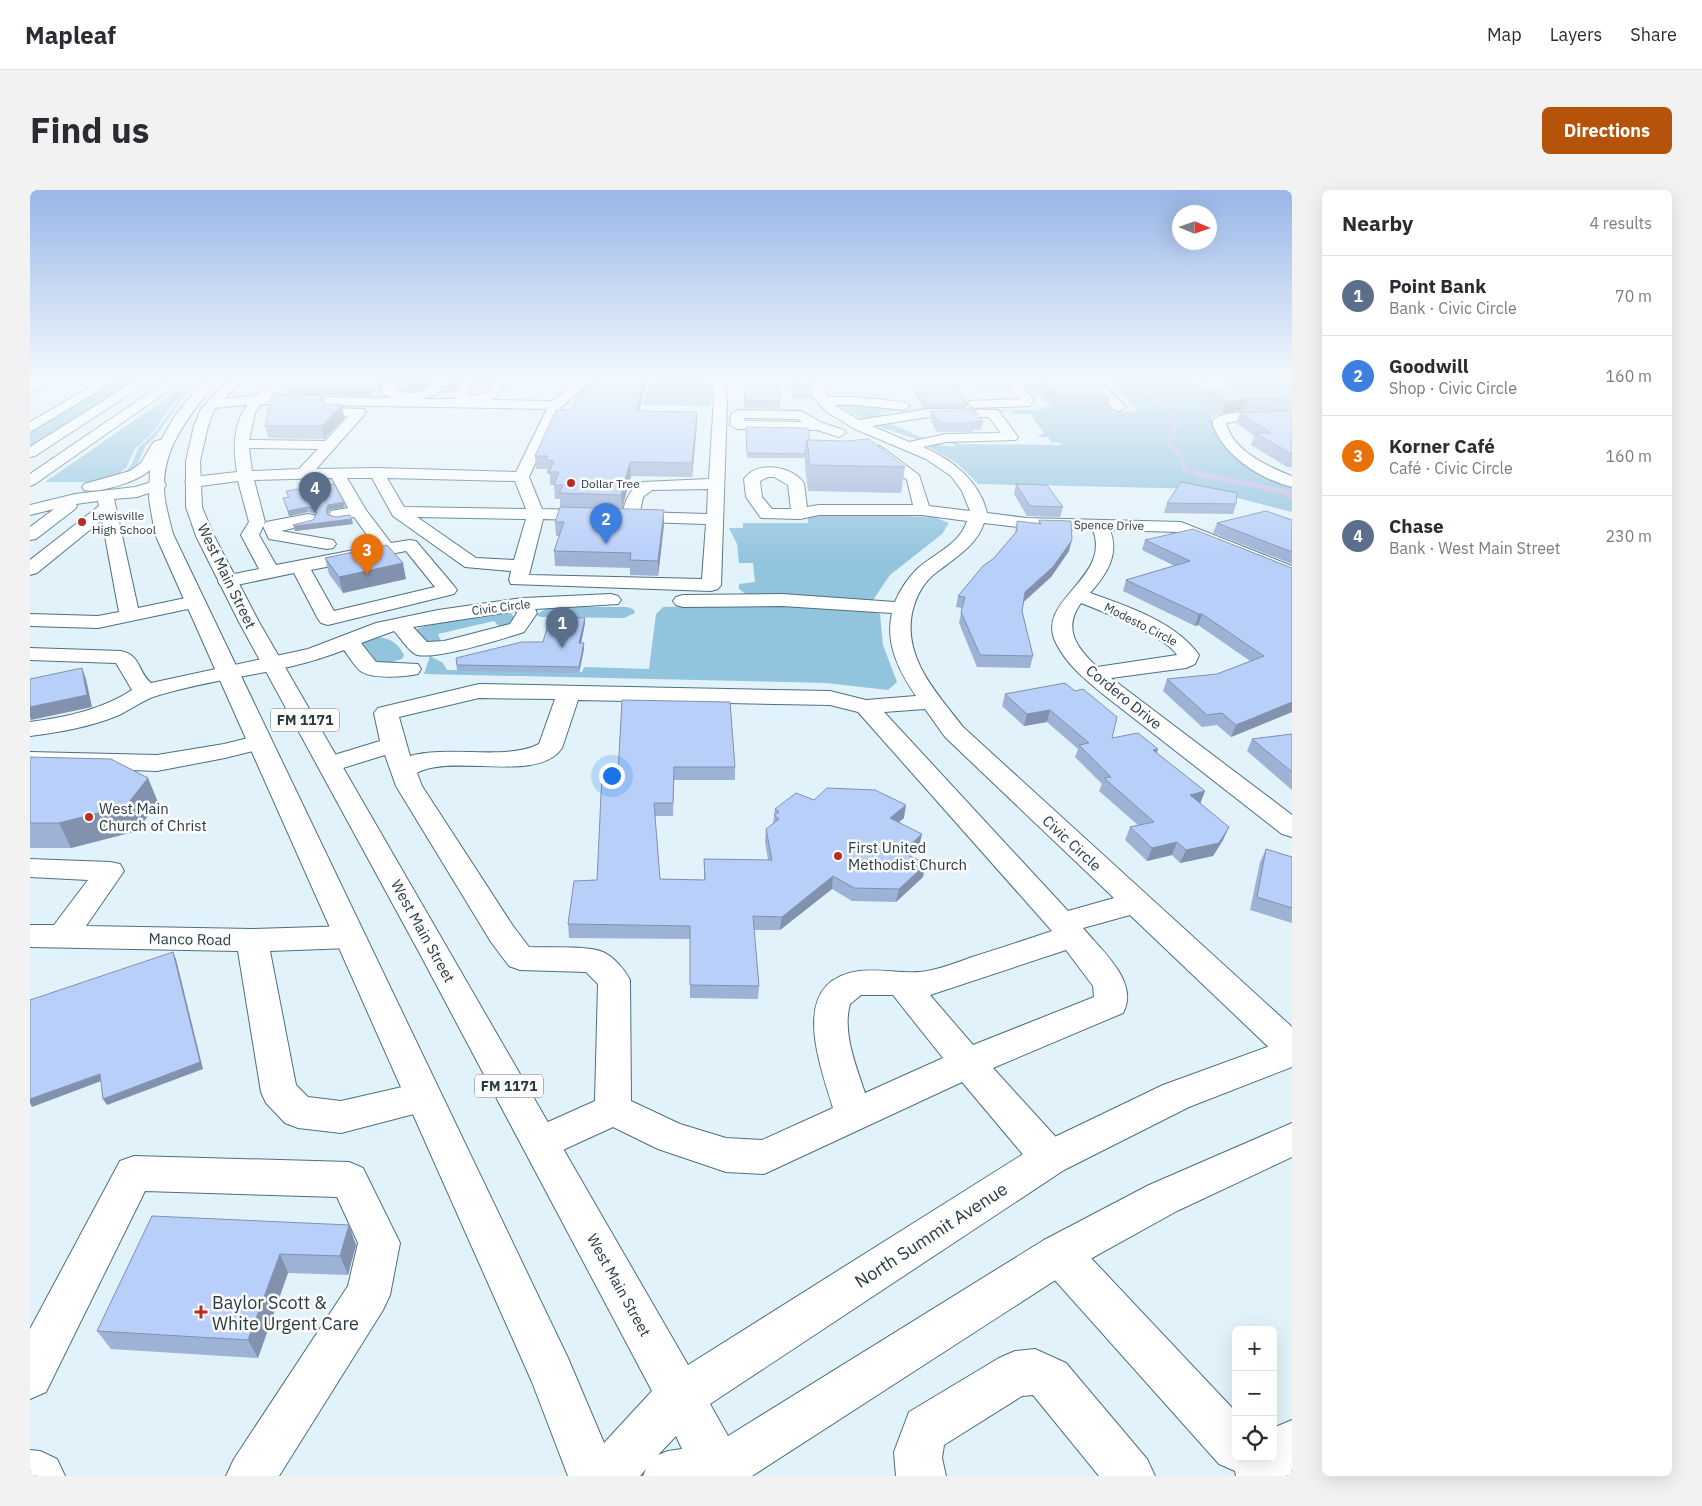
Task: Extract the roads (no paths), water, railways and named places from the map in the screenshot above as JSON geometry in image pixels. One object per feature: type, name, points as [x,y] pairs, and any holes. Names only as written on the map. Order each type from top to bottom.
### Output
[{"type":"main road","points":[[30,453],[50,440]]},
{"type":"main road","points":[[30,481],[90,440]]},
{"type":"main road","points":[[30,569],[95,497],[114,481],[142,470],[149,462],[152,450],[164,440]]},
{"type":"main road","name":"FM 1171","points":[[168,440],[159,467],[157,497],[164,534],[552,1374],[593,1476]]},
{"type":"main road","name":"West Main Street","points":[[198,440],[193,461],[194,507],[205,536],[227,581],[541,1143],[638,1319],[678,1397],[721,1472]]},
{"type":"main road","points":[[242,440],[247,484],[257,522],[250,535],[270,572]]},
{"type":"main road","points":[[305,472],[332,440]]},
{"type":"main road","points":[[538,440],[521,477],[536,514],[518,580],[585,582],[620,573],[663,574],[712,569],[719,440]]},
{"type":"main road","points":[[864,440],[914,478],[922,510]]},
{"type":"main road","points":[[882,440],[908,446],[931,456],[956,473],[970,490],[979,512],[976,518]]},
{"type":"main road","points":[[908,446],[933,440]]},
{"type":"main road","points":[[1228,440],[1242,456],[1272,474],[1292,482]]},
{"type":"main road","points":[[242,444],[329,445]]},
{"type":"main road","points":[[247,484],[305,472],[339,476]]},
{"type":"main road","points":[[30,510],[95,497],[137,492],[158,485],[193,482],[247,484],[272,489],[339,476],[377,473],[521,477]]},
{"type":"main road","points":[[377,473],[399,512],[471,563],[522,566]]},
{"type":"main road","points":[[227,581],[300,566],[327,526],[339,476]]},
{"type":"main road","points":[[631,516],[634,497],[642,488],[649,485],[717,484]]},
{"type":"main road","points":[[30,486],[55,486],[95,497]]},
{"type":"main road","points":[[30,535],[95,497]]},
{"type":"main road","points":[[95,497],[130,615]]},
{"type":"main road","name":"Spence Drive","points":[[800,514],[820,510],[922,510],[1027,523],[1181,527],[1292,573]]},
{"type":"main road","points":[[399,512],[715,519]]},
{"type":"main road","name":"Civic Circle","points":[[976,518],[970,534],[922,575],[910,591],[902,608],[900,628],[903,649],[909,667],[954,732],[1292,1050]]},
{"type":"main road","name":"Cordero Drive","points":[[1098,525],[1103,534],[1105,555],[1102,565],[1089,584],[1067,608],[1063,616],[1063,636],[1074,655],[1093,674],[1292,828]]},
{"type":"main road","points":[[300,566],[328,599],[328,619],[447,590],[415,551],[386,549],[327,526],[272,526],[274,533],[327,526],[386,549]]},
{"type":"main road","points":[[381,588],[412,579],[404,562],[431,535]]},
{"type":"main road","name":"Modesto Circle","points":[[1078,596],[1120,612],[1174,640],[1184,647],[1188,655],[1187,659],[1178,663],[1093,674]]},
{"type":"main road","name":"Civic Circle","points":[[146,691],[314,654],[383,627],[438,616],[523,604],[589,600],[709,602],[782,600],[902,608]]},
{"type":"main road","points":[[30,620],[98,622],[196,602]]},
{"type":"main road","points":[[422,649],[445,647],[517,628],[527,613],[523,604]]},
{"type":"main road","points":[[399,624],[422,649]]},
{"type":"main road","points":[[348,640],[369,667],[385,670],[410,669]]},
{"type":"main road","points":[[403,709],[397,689],[422,649]]},
{"type":"main road","points":[[30,654],[121,657],[126,660],[138,684],[146,691],[113,710],[50,727],[30,729]]},
{"type":"main road","points":[[613,1110],[614,980],[594,961],[520,958],[502,934],[409,786],[398,757],[386,714],[479,691],[830,698],[866,707],[932,701]]},
{"type":"main road","points":[[330,764],[398,757],[419,761],[438,758],[510,759],[537,756],[550,748],[555,731],[566,708],[568,692]]},
{"type":"main road","points":[[541,1143],[613,1110],[671,1137],[726,1155],[764,1157],[967,1063],[1111,1004],[1109,983],[1067,930],[866,707]]},
{"type":"main road","points":[[30,759],[158,762],[226,751],[260,742]]},
{"type":"main road","points":[[30,868],[110,871],[61,938]]},
{"type":"main road","points":[[854,1116],[831,1033],[830,1011],[834,1000],[848,987],[859,983],[931,983],[1135,903]]},
{"type":"main road","name":"Manco Road","points":[[30,936],[252,940],[350,937]]},
{"type":"main road","points":[[252,940],[279,1092],[298,1112],[341,1117],[424,1097]]},
{"type":"main road","points":[[903,984],[967,1063],[1050,1158]]},
{"type":"main road","name":"North Summit Avenue","points":[[607,1476],[678,1397],[1050,1158],[1176,1096],[1292,1050]]},
{"type":"main road","points":[[668,1476],[721,1472],[1059,1254],[1163,1198],[1292,1139]]},
{"type":"main road","points":[[30,1376],[134,1173],[349,1180],[380,1243],[368,1295],[250,1476]]},
{"type":"main road","points":[[1059,1254],[1232,1431]]},
{"type":"main road","points":[[921,1476],[918,1444],[926,1429],[1015,1374],[1035,1372],[1050,1379],[1130,1476]]},
{"type":"main road","points":[[30,1475],[40,1476]]},
{"type":"waterway","points":[[1169,440],[1168,443],[1180,454],[1185,470],[1206,475]]},
{"type":"waterway","points":[[1198,474],[1287,492],[1292,498]]},
{"type":"place","name":"Dollar Tree","points":[[571,483]]},
{"type":"place","name":"Chase","points":[[315,513]]},
{"type":"place","name":"Lewisville High School","points":[[82,522]]},
{"type":"place","name":"Goodwill","points":[[606,544]]},
{"type":"place","name":"Korner Café","points":[[367,575]]},
{"type":"place","name":"Point Bank","points":[[562,648]]},
{"type":"place","name":"West Main Church of Christ","points":[[89,817]]},
{"type":"place","name":"First United Methodist Church","points":[[838,856]]},
{"type":"place","name":"Baylor Scott & White Urgent Care","points":[[201,1312]]}]
